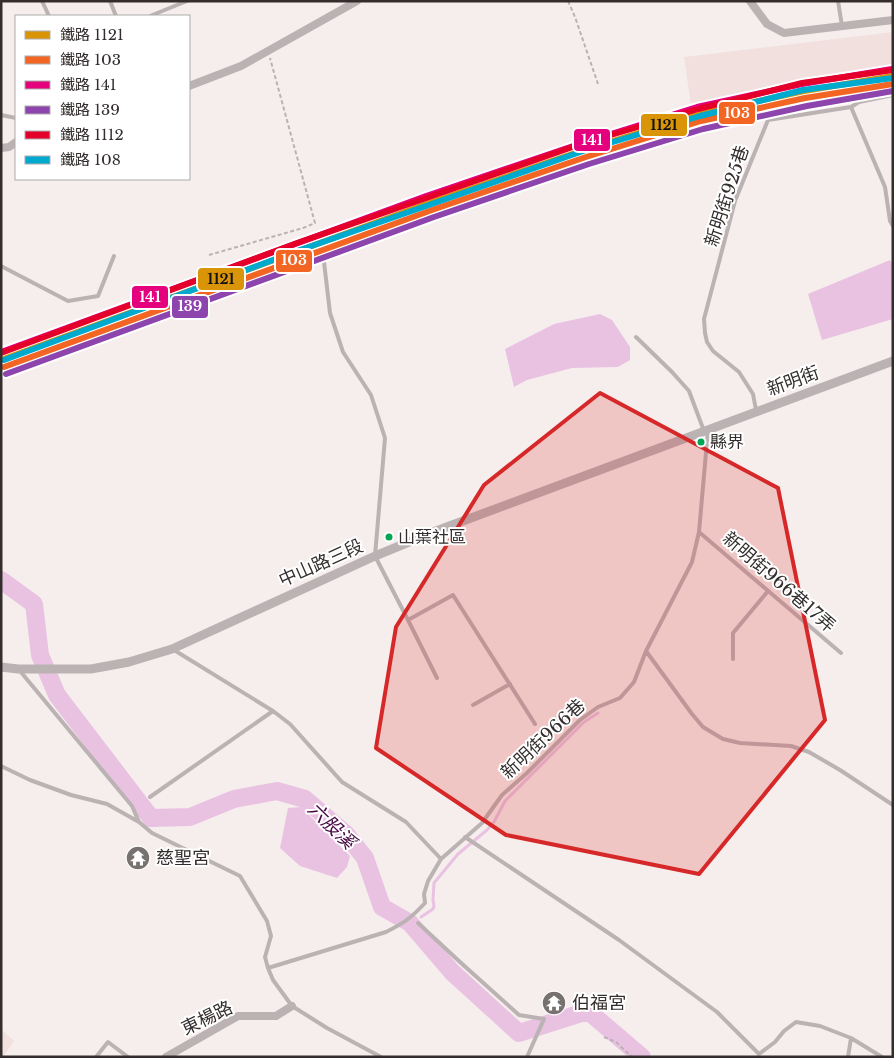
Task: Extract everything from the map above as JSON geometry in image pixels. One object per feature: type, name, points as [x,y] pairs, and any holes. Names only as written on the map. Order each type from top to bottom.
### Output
[{"type":"street","points":[[190,86],[240,66],[357,1]]},
{"type":"street","points":[[750,1],[767,24],[784,33],[893,20]]},
{"type":"street","points":[[1,148],[9,147],[15,143]]},
{"type":"street","name":"新明街","points":[[706,431],[893,361]]},
{"type":"street","name":"中山路三段","points":[[18,669],[91,669],[129,662],[172,649],[375,556],[436,531],[706,431]]},
{"type":"street","points":[[1,667],[18,669]]},
{"type":"street","name":"東楊路","points":[[166,1057],[238,1016],[276,1016],[292,1006]]},
{"type":"lane","points":[[42,1],[49,15]]},
{"type":"lane","points":[[110,1],[116,15]]},
{"type":"lane","points":[[152,15],[187,1]]},
{"type":"lane","points":[[838,1],[842,26]]},
{"type":"lane","points":[[893,94],[858,102],[851,107],[885,187],[890,221],[893,226]]},
{"type":"lane","name":"新明街925巷","points":[[756,412],[753,394],[739,372],[713,351],[707,342],[705,333],[704,319],[735,201],[768,120],[851,107]]},
{"type":"lane","points":[[1,115],[15,118]]},
{"type":"lane","points":[[1,266],[68,301],[98,296],[114,256]]},
{"type":"lane","points":[[324,262],[330,313],[343,352],[371,395],[384,438],[375,556],[437,678]]},
{"type":"lane","points":[[636,337],[689,391],[706,431]]},
{"type":"lane","name":"新明街966巷","points":[[268,968],[386,932],[412,916],[424,903],[424,894],[428,881],[441,859],[482,823],[502,795],[580,720],[598,707],[620,698],[634,682],[646,651],[692,562],[699,532],[706,431]]},
{"type":"lane","name":"新明街966巷17弄","points":[[699,532],[841,653]]},
{"type":"lane","points":[[733,659],[733,633],[768,591]]},
{"type":"lane","points":[[408,620],[453,595],[535,724]]},
{"type":"lane","points":[[172,649],[273,710],[290,724],[342,782],[406,822],[441,859]]},
{"type":"lane","points":[[646,651],[703,727],[723,739],[740,744],[791,746],[809,752],[893,805]]},
{"type":"lane","points":[[18,669],[132,806],[139,822]]},
{"type":"lane","points":[[473,705],[510,684]]},
{"type":"lane","points":[[150,797],[273,710]]},
{"type":"lane","points":[[1,766],[30,780],[71,795],[106,804],[139,822],[152,833],[240,876],[267,921],[271,936],[265,957],[268,968],[273,980],[292,1006],[327,1028],[381,1057]]},
{"type":"lane","points":[[465,837],[619,940],[717,1012],[759,1054],[796,1022],[820,1026],[851,1038],[882,1057]]},
{"type":"lane","points":[[418,923],[519,1015],[544,1018],[527,1057]]},
{"type":"lane","points":[[848,1057],[851,1038]]},
{"type":"lane","points":[[96,1057],[108,1042],[128,1057]]},
{"type":"path","points":[[568,1],[598,84]]},
{"type":"path","points":[[209,255],[304,228],[315,223],[268,51]]},
{"type":"path","points":[[604,1036],[616,1042],[632,1057]]},
{"type":"highlighted area","points":[[600,393],[778,488],[825,720],[699,874],[506,835],[376,748],[396,627],[484,485]]},
{"type":"shaded area","points":[[893,32],[893,75],[691,105],[684,57]]},
{"type":"shaded area","points":[[890,260],[893,265],[893,319],[822,340],[808,294]]},
{"type":"shaded area","points":[[600,314],[612,320],[630,347],[630,360],[618,367],[572,368],[527,380],[514,387],[505,349],[554,324]]},
{"type":"shaded area","points":[[301,807],[350,856],[347,867],[337,878],[300,866],[280,848],[288,808]]},
{"type":"shaded area","points":[[1,1029],[14,1041],[3,1057],[1,1057]]},
{"type":"building","name":"伯福宮","points":[[553,992],[563,998],[555,1013],[545,1007]]},
{"type":"waterway","name":"六股溪","points":[[1,580],[34,604],[40,655],[57,695],[151,818],[190,817],[234,799],[277,791],[305,799],[346,834],[365,858],[382,907],[410,923],[452,972],[519,1033],[588,1011],[642,1057]]},
{"type":"waterway","points":[[421,917],[433,909],[434,883],[458,854],[487,830],[494,822],[505,801],[584,722],[598,713]]},
{"type":"rail line","name":"141","points":[[1,352],[426,196],[582,143],[697,107],[802,84],[892,69]]},
{"type":"rail line","name":"1112","points":[[1,353],[297,243],[584,143],[698,109],[802,83],[893,70]]},
{"type":"rail line","name":"1121","points":[[1,360],[429,203],[584,150],[699,114],[804,91],[893,76]]},
{"type":"rail line","name":"108","points":[[4,360],[300,250],[586,150],[700,116],[803,90],[893,78]]},
{"type":"rail line","name":"103","points":[[4,367],[432,210],[586,157],[701,121],[805,98],[893,84]]},
{"type":"rail line","name":"139","points":[[6,374],[434,217],[589,164],[703,129],[807,106],[893,91]]},
{"type":"place","name":"縣界","points":[[701,442]]},
{"type":"place","name":"山葉社區","points":[[389,537]]},
{"type":"place","name":"慈聖宮","points":[[138,858]]},
{"type":"place","name":"伯福宮","points":[[554,1003]]}]
